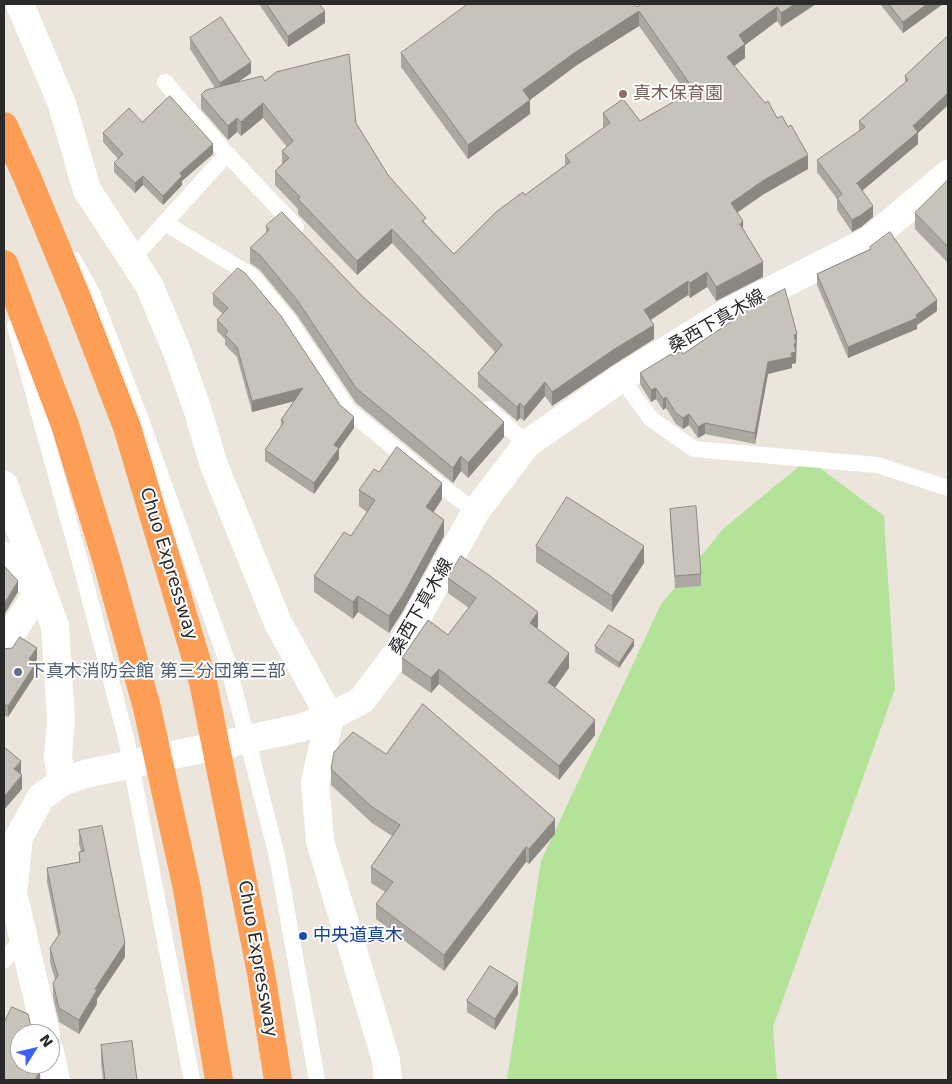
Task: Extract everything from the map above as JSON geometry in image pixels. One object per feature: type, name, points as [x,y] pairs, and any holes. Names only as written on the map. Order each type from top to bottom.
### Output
[{"type":"highway","name":"Chuo Expressway","points":[[4,126],[27,176],[78,300],[127,427],[203,682],[261,973],[278,1080]]},
{"type":"highway","points":[[4,264],[65,425],[108,562],[147,708],[187,889],[219,1080]]},
{"type":"street","points":[[22,12],[62,104],[87,190],[149,285],[176,350],[204,429],[214,465],[278,623],[330,717],[315,782],[320,841],[386,1060],[388,1080]]},
{"type":"street","name":"桑西下真木線","points":[[44,1024],[12,893],[19,837],[41,798],[73,778],[300,728],[330,717],[362,700],[398,652],[476,511],[527,444],[621,378],[732,310],[870,240],[948,174]]},
{"type":"street","points":[[4,485],[42,595],[55,626],[61,719],[58,756],[73,778]]},
{"type":"street","points":[[4,556],[42,595]]},
{"type":"street","points":[[4,645],[42,595]]},
{"type":"lane","points":[[165,82],[226,154],[308,239]]},
{"type":"lane","points":[[132,259],[226,154]]},
{"type":"lane","points":[[27,176],[92,293],[141,420],[227,661],[276,856],[317,1080]]},
{"type":"lane","points":[[165,222],[252,276],[294,329],[348,410],[438,484],[476,511]]},
{"type":"lane","points":[[4,286],[82,569],[126,738],[192,1080]]},
{"type":"lane","points":[[621,378],[651,419],[694,449],[877,465],[948,488]]},
{"type":"lane","points":[[476,399],[527,444]]},
{"type":"lane","points":[[4,960],[24,938]]},
{"type":"green space","points":[[808,459],[884,516],[895,689],[773,1027],[777,1080],[507,1080],[541,861],[661,604],[724,528]]},
{"type":"building","points":[[267,4],[319,4],[325,11],[288,36]]},
{"type":"building","points":[[468,4],[634,4],[637,7],[642,4],[795,4],[781,13],[777,7],[739,35],[745,44],[727,57],[765,103],[768,101],[777,118],[782,116],[788,127],[791,125],[808,155],[764,180],[731,203],[743,221],[740,224],[763,262],[716,287],[707,272],[690,283],[688,281],[644,310],[654,325],[613,350],[552,392],[545,382],[524,407],[520,403],[517,407],[478,373],[502,345],[392,229],[357,261],[298,199],[300,197],[275,171],[289,158],[282,151],[293,141],[263,103],[241,122],[237,118],[228,126],[201,95],[206,90],[262,76],[265,81],[276,72],[349,54],[356,123],[388,175],[426,218],[422,221],[454,254],[496,212],[523,192],[525,195],[570,162],[565,155],[610,123],[603,113],[623,99],[640,121],[694,90],[639,11],[577,51],[523,90],[530,100],[468,145],[401,53]]},
{"type":"building","points":[[889,4],[927,4],[903,22]]},
{"type":"building","points":[[221,17],[251,62],[220,83],[190,38]]},
{"type":"building","points":[[948,36],[948,93],[913,126],[918,132],[857,183],[873,206],[852,220],[837,198],[842,194],[817,160],[865,127],[859,121],[908,80],[905,76]]},
{"type":"building","points":[[170,96],[213,144],[180,173],[182,176],[163,196],[143,176],[135,183],[114,163],[123,154],[103,133],[129,108],[142,122]]},
{"type":"building","points":[[948,180],[948,247],[915,213]]},
{"type":"building","points":[[282,212],[362,296],[504,422],[468,463],[461,456],[453,468],[356,388],[297,300],[260,255],[250,248],[269,230],[266,226]]},
{"type":"building","points":[[890,232],[937,300],[916,315],[917,318],[848,347],[817,274],[871,249],[870,247]]},
{"type":"building","points":[[238,268],[245,273],[281,316],[340,405],[354,417],[334,445],[339,448],[314,483],[265,450],[284,422],[281,420],[303,388],[252,401],[237,347],[225,335],[228,331],[217,320],[228,308],[213,294]]},
{"type":"building","points":[[785,289],[797,334],[794,335],[796,352],[791,353],[792,357],[768,362],[755,433],[705,423],[698,427],[689,414],[683,418],[676,413],[666,397],[663,399],[656,388],[651,390],[640,373],[671,354],[672,356],[681,351],[683,354],[735,319],[733,316]]},
{"type":"building","points":[[397,447],[442,483],[426,507],[444,520],[403,595],[389,616],[358,596],[353,602],[314,576],[344,532],[351,536],[375,500],[359,490],[374,469],[379,472]]},
{"type":"building","points":[[567,497],[644,546],[612,596],[536,546]]},
{"type":"building","points":[[696,506],[701,574],[675,576],[670,509]]},
{"type":"building","points":[[461,556],[538,612],[530,623],[569,653],[548,682],[595,720],[559,766],[439,669],[431,678],[402,658],[428,620],[448,635],[476,598],[448,578]]},
{"type":"building","points":[[4,566],[18,581],[4,604]]},
{"type":"building","points":[[609,625],[634,640],[619,663],[595,646]]},
{"type":"building","name":"下真木消防会館 第三分団第三部","points":[[20,637],[37,648],[29,659],[36,663],[8,706],[4,704],[4,649],[12,648]]},
{"type":"building","points":[[423,704],[555,819],[529,849],[526,847],[444,955],[376,904],[393,882],[371,867],[400,825],[372,807],[331,769],[334,752],[353,732],[386,754]]},
{"type":"building","points":[[4,747],[21,761],[14,769],[22,775],[4,797]]},
{"type":"building","points":[[102,826],[125,943],[95,989],[97,990],[79,1020],[59,1008],[53,983],[58,976],[50,948],[60,933],[47,868],[80,862],[79,852],[84,851],[79,830]]},
{"type":"building","points":[[490,966],[518,983],[495,1019],[467,1001]]},
{"type":"building","points":[[12,1007],[28,1014],[30,1024],[10,1024],[10,1074],[38,1074],[35,1080],[4,1080],[4,1023]]},
{"type":"building","points":[[132,1041],[137,1080],[105,1080],[101,1045]]},
{"type":"place","name":"真木保育園","points":[[623,94]]},
{"type":"place","name":"下真木消防会館 第三分団第三部","points":[[18,672]]},
{"type":"place","name":"中央道真木","points":[[303,936]]}]
